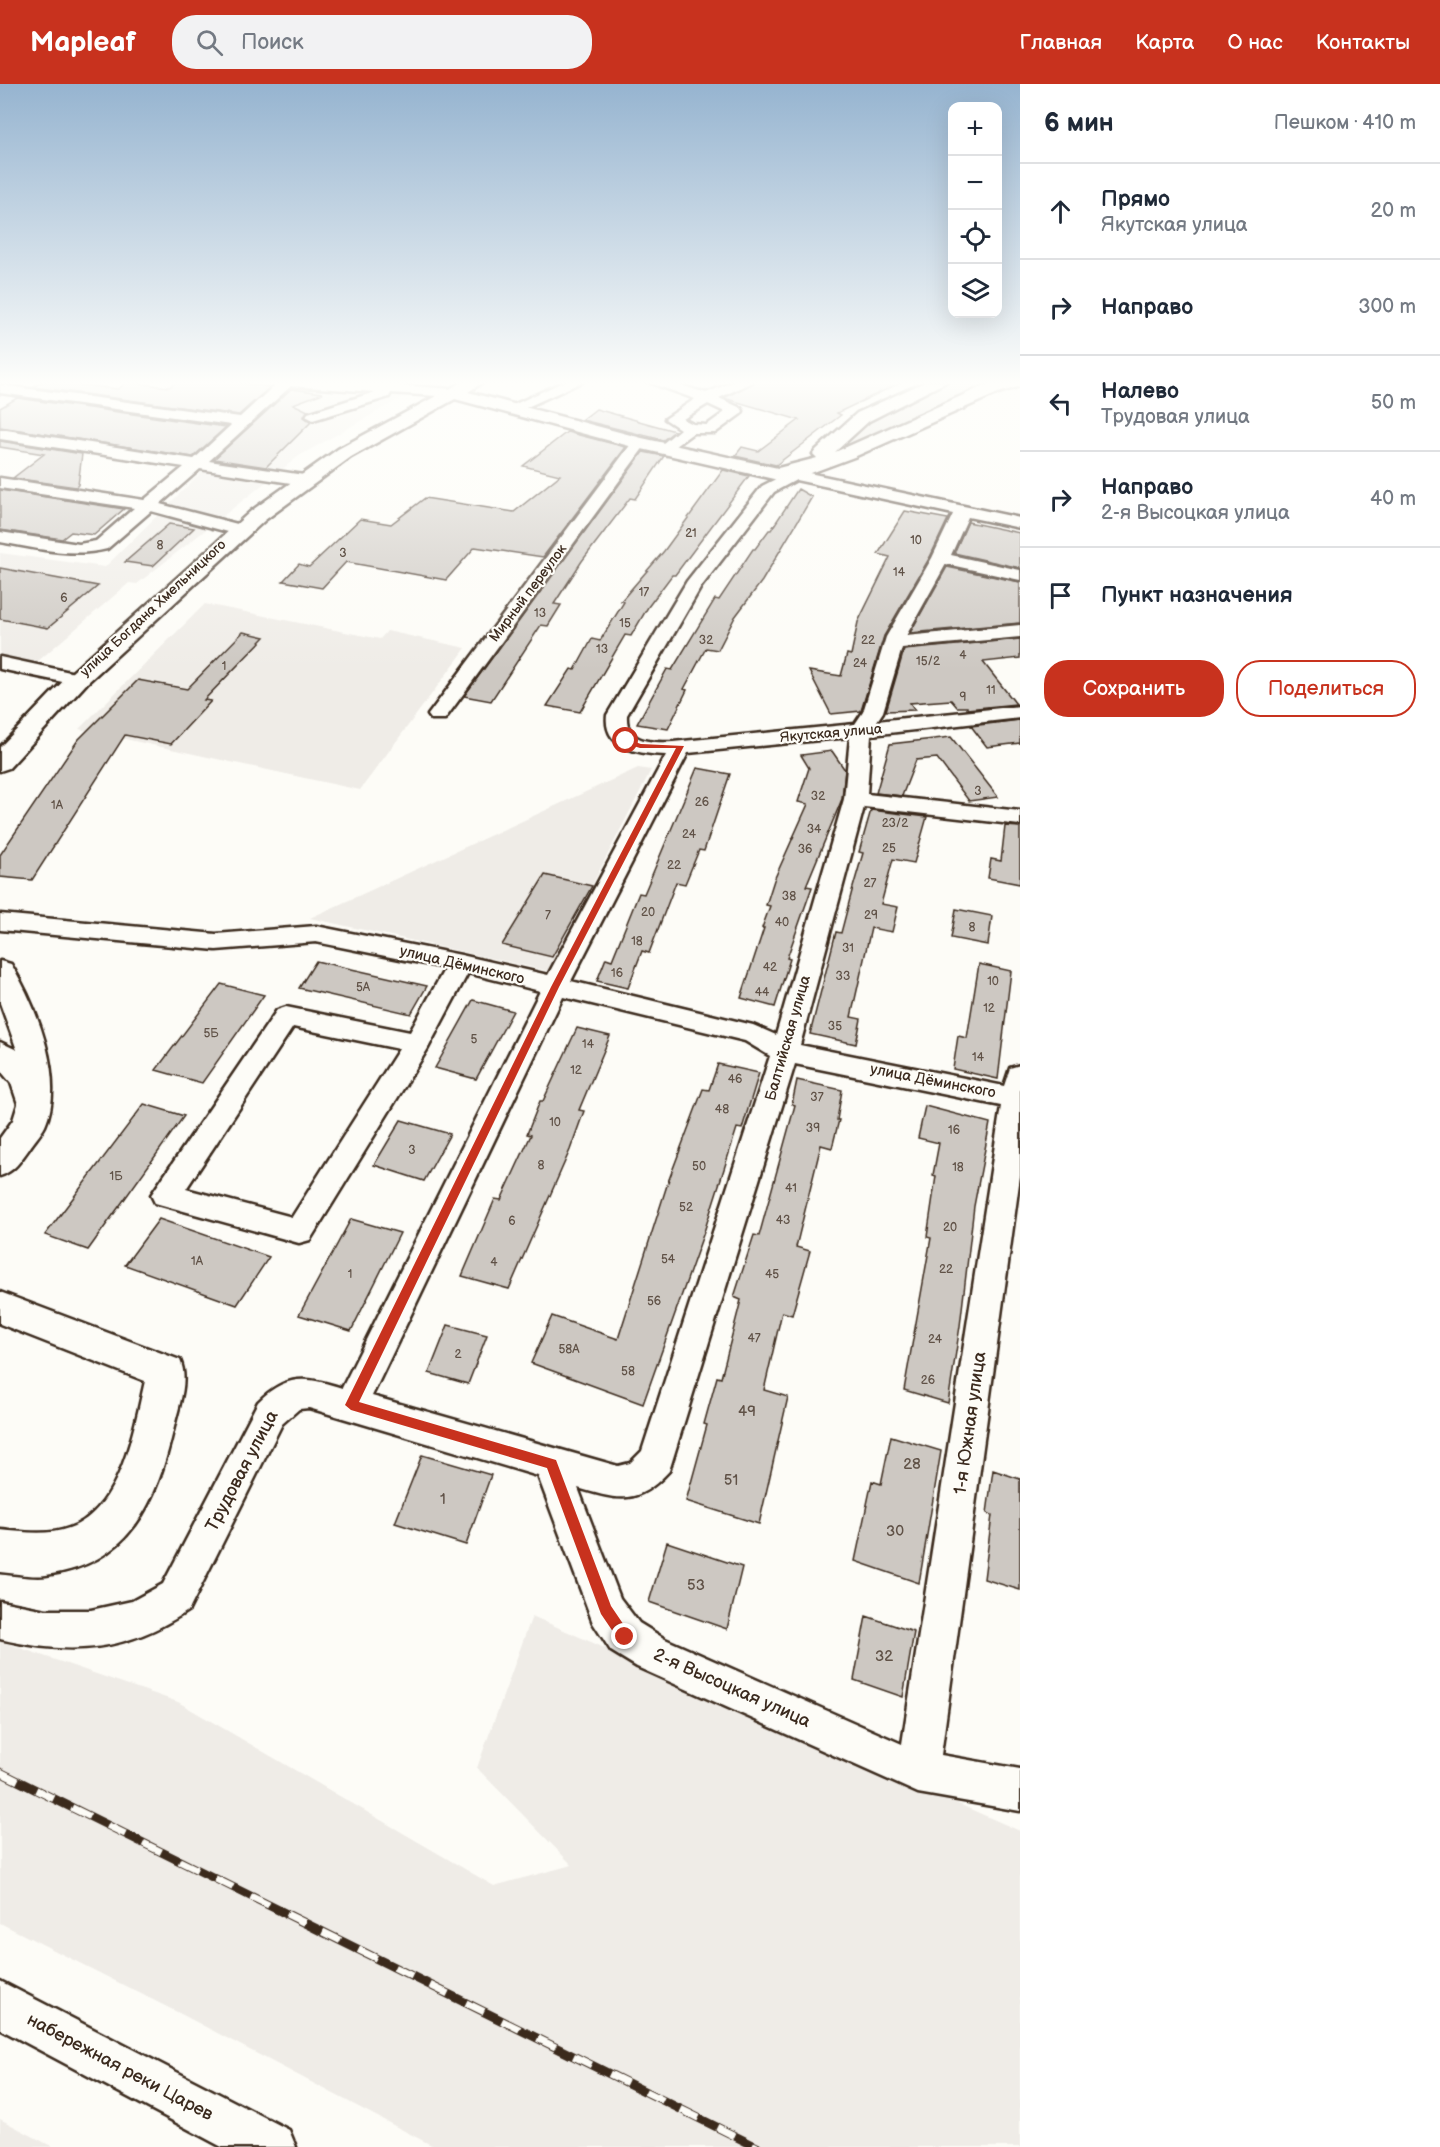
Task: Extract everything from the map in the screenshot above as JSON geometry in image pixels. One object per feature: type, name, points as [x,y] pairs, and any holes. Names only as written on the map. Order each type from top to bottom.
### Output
[{"type":"main road","name":"улица Богдана Хмельницкого","points":[[0,763],[77,679],[239,530],[308,477]]},
{"type":"main road","points":[[0,971],[24,1021],[33,1050],[34,1104],[29,1124],[0,1163]]},
{"type":"main road","points":[[0,1053],[17,1067],[29,1084],[34,1104]]},
{"type":"main road","points":[[0,1308],[166,1372],[140,1477],[127,1506],[108,1528],[81,1545],[50,1556],[26,1556],[0,1551]]},
{"type":"street","points":[[0,537],[91,548],[101,545],[180,477]]},
{"type":"street","points":[[287,477],[304,480]]},
{"type":"street","name":"Мирный переулок","points":[[438,715],[614,477]]},
{"type":"street","name":"Якутская улица","points":[[789,477],[768,489],[693,585],[617,715],[616,724],[619,733],[626,741],[640,746],[681,746],[861,730],[1020,712]]},
{"type":"street","points":[[820,477],[962,512],[1017,522]]},
{"type":"street","points":[[0,483],[146,505],[239,530]]},
{"type":"street","name":"Балтийская улица","points":[[551,1464],[618,1483],[641,1477],[657,1460],[785,1052],[855,799],[861,730],[873,712],[895,643],[942,558],[962,512]]},
{"type":"street","points":[[942,558],[1020,575]]},
{"type":"street","points":[[895,643],[1020,631]]},
{"type":"street","points":[[0,663],[77,679]]},
{"type":"street","points":[[351,1405],[555,987],[681,746]]},
{"type":"street","points":[[855,799],[1020,818]]},
{"type":"street","name":"улица Дёминского","points":[[0,922],[216,942],[316,934],[461,963],[753,1034],[785,1052],[1019,1091]]},
{"type":"street","points":[[417,1043],[286,1016],[166,1195],[299,1231],[417,1043],[461,963]]},
{"type":"street","name":"1-я Южная улица","points":[[918,1772],[1019,1091]]},
{"type":"street","name":"Трудовая улица","points":[[0,1620],[30,1628],[80,1632],[135,1622],[159,1610],[176,1597],[270,1413],[286,1398],[309,1393],[551,1464]]},
{"type":"street","name":"2-я Высоцкая улица","points":[[551,1464],[606,1610],[625,1637],[651,1653],[918,1772],[1020,1790]]},
{"type":"street","name":"набережная реки Царев","points":[[0,2004],[272,2147]]},
{"type":"shaded area","points":[[196,477],[272,477],[137,584],[129,583],[31,667],[0,660],[0,553],[105,567]]},
{"type":"shaded area","points":[[205,604],[380,639],[387,631],[466,648],[360,790],[79,729]]},
{"type":"shaded area","points":[[638,768],[651,770],[548,971],[310,918]]},
{"type":"shaded area","points":[[532,1616],[1020,1831],[1020,2147],[435,2147],[181,2014],[0,1923],[0,1641],[178,1702],[494,1886],[572,1865],[477,1768]]},
{"type":"shaded area","points":[[0,2119],[53,2147],[0,2147]]},
{"type":"building","points":[[14,477],[79,477],[76,487]]},
{"type":"building","points":[[557,477],[603,477],[543,557],[475,547],[446,580],[346,562],[322,588],[283,581],[299,564],[309,567],[360,519],[391,524],[425,498],[514,512]]},
{"type":"building","points":[[624,477],[650,477],[635,499],[630,498],[582,561],[554,604],[561,605],[548,626],[541,625],[491,701],[464,696]]},
{"type":"building","points":[[718,477],[748,477],[675,575],[672,575],[648,607],[631,636],[625,635],[580,712],[547,706],[571,669],[575,670],[592,639],[600,641],[624,602],[621,601],[664,551]]},
{"type":"building","points":[[798,489],[812,497],[762,581],[735,617],[718,650],[706,648],[684,689],[687,690],[668,729],[637,724],[667,669],[672,670],[715,599],[719,600],[753,549],[771,530]]},
{"type":"building","points":[[0,490],[124,509],[94,535],[71,532],[62,539],[0,530]]},
{"type":"building","points":[[905,511],[948,519],[930,557],[884,636],[861,711],[831,714],[809,671],[841,676],[847,654],[851,655],[858,622],[890,557],[878,554]]},
{"type":"building","points":[[968,522],[1020,533],[1020,568],[954,553]]},
{"type":"building","points":[[169,524],[194,528],[153,566],[125,562]]},
{"type":"building","points":[[947,567],[1020,582],[1020,623],[910,633]]},
{"type":"building","points":[[0,568],[98,586],[48,628],[0,619]]},
{"type":"building","points":[[243,632],[265,637],[204,700],[211,701],[171,744],[125,735],[32,880],[0,877],[0,855],[78,740],[138,680],[187,689]]},
{"type":"building","points":[[1020,639],[1020,658],[983,662],[1016,704],[967,709],[967,707],[957,707],[951,700],[910,703],[915,710],[886,711],[904,650]]},
{"type":"building","points":[[1020,720],[1020,743],[987,747],[971,726]]},
{"type":"building","points":[[951,737],[998,797],[969,801],[937,758],[916,760],[902,796],[876,793],[890,744]]},
{"type":"building","points":[[832,751],[845,770],[842,799],[806,886],[812,887],[787,958],[790,959],[775,1007],[741,998],[764,928],[762,928],[770,906],[766,905],[774,880],[808,804],[798,802],[809,768],[801,755]]},
{"type":"building","points":[[697,768],[730,774],[704,851],[699,850],[685,884],[676,882],[649,953],[642,951],[628,988],[597,981],[606,958],[612,960],[639,893],[644,894]]},
{"type":"building","points":[[871,810],[927,817],[914,863],[893,859],[881,904],[898,907],[892,932],[871,928],[851,1017],[861,1019],[856,1044],[810,1034],[836,932],[841,933],[863,853],[859,852]]},
{"type":"building","points":[[1005,826],[1020,827],[1020,884],[988,878],[991,859],[1001,861]]},
{"type":"building","points":[[545,875],[592,886],[552,957],[502,945]]},
{"type":"building","points":[[956,909],[992,916],[988,945],[951,938]]},
{"type":"building","points":[[316,961],[427,986],[411,1014],[299,988]]},
{"type":"building","points":[[979,964],[1011,971],[998,1079],[953,1069],[958,1036],[967,1038]]},
{"type":"building","points":[[221,984],[264,995],[202,1083],[156,1070]]},
{"type":"building","points":[[473,1000],[513,1011],[476,1079],[435,1068]]},
{"type":"building","points":[[577,1028],[610,1036],[579,1110],[584,1111],[570,1150],[509,1289],[462,1276],[495,1199],[501,1200],[531,1135],[527,1134],[540,1101],[543,1101]]},
{"type":"building","points":[[718,1064],[759,1073],[742,1129],[737,1128],[704,1232],[643,1404],[531,1363],[552,1316],[618,1339],[668,1182],[703,1089],[709,1090]]},
{"type":"building","points":[[797,1080],[842,1090],[837,1120],[839,1120],[832,1148],[821,1145],[796,1247],[810,1251],[792,1315],[782,1312],[764,1390],[788,1397],[759,1524],[686,1501],[707,1425],[704,1424],[717,1377],[721,1378],[741,1300],[734,1297],[754,1235],[759,1236],[795,1105],[792,1104]]},
{"type":"building","points":[[144,1104],[184,1116],[88,1250],[45,1235]]},
{"type":"building","points":[[925,1106],[990,1123],[974,1206],[960,1326],[948,1403],[904,1390],[931,1238],[927,1237],[936,1176],[933,1175],[939,1143],[918,1138]]},
{"type":"building","points":[[401,1120],[450,1134],[424,1181],[374,1165]]},
{"type":"building","points":[[159,1219],[269,1257],[237,1305],[125,1265]]},
{"type":"building","points":[[351,1219],[400,1233],[351,1331],[299,1315]]},
{"type":"building","points":[[448,1325],[487,1335],[468,1384],[429,1373]]},
{"type":"building","points":[[891,1436],[941,1451],[919,1583],[855,1561],[872,1481],[881,1484]]},
{"type":"building","points":[[422,1455],[491,1475],[466,1545],[395,1523]]},
{"type":"building","points":[[993,1470],[1020,1479],[1020,1590],[984,1579],[992,1515],[987,1513]]},
{"type":"building","points":[[667,1542],[742,1567],[727,1629],[649,1602]]},
{"type":"building","points":[[866,1616],[914,1632],[903,1697],[854,1680]]},
{"type":"railway","points":[[0,1772],[757,2147]]},
{"type":"route","points":[[625,1637],[606,1610],[551,1464],[351,1405],[555,987],[681,746],[640,746],[626,741]]}]
